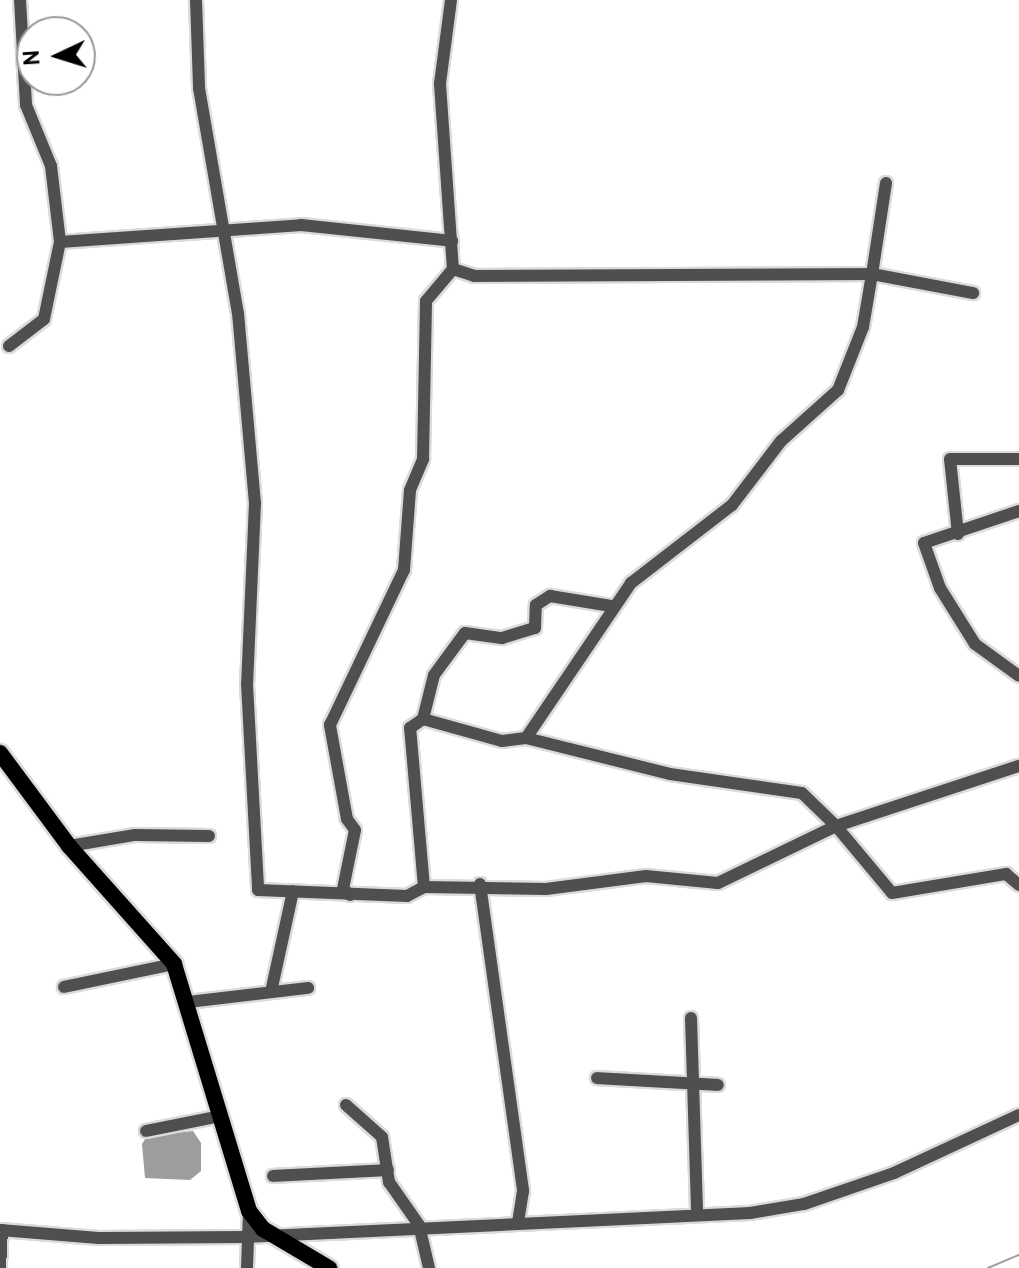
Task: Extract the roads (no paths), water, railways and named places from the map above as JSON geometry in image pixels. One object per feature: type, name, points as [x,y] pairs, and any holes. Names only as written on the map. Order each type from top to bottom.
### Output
[{"type":"main road","points":[[0,753],[69,846],[174,964],[249,1211],[274,1236],[329,1268]]},
{"type":"street","points":[[9,346],[44,319],[60,242],[51,166],[23,89],[20,0]]},
{"type":"street","points":[[196,0],[202,119],[226,226],[255,503],[247,684],[258,890],[407,896],[424,887],[480,884],[546,889],[646,876],[718,883],[836,826],[1019,766]]},
{"type":"street","points":[[350,895],[343,889],[355,830],[347,819],[330,725],[404,570],[410,490],[423,459],[426,301],[453,269],[440,84],[451,0]]},
{"type":"street","points":[[526,738],[611,606],[631,583],[732,505],[781,441],[838,390],[863,327],[886,183]]},
{"type":"street","points":[[60,242],[226,226],[301,225],[452,241]]},
{"type":"street","points":[[453,269],[474,276],[872,274],[973,293]]},
{"type":"street","points":[[958,534],[950,459],[1019,459]]},
{"type":"street","points":[[1019,511],[924,543],[940,588],[975,644],[1019,676]]},
{"type":"street","points":[[424,887],[410,728],[423,719],[434,675],[465,633],[502,638],[535,628],[536,605],[550,596],[611,606]]},
{"type":"street","points":[[423,719],[502,741],[526,738],[670,774],[802,793],[836,826],[892,893],[1006,874],[1019,885]]},
{"type":"street","points":[[69,846],[135,835],[209,836]]},
{"type":"street","points":[[480,884],[523,1191],[518,1222]]},
{"type":"street","points":[[271,992],[293,891]]},
{"type":"street","points":[[64,987],[174,964]]},
{"type":"street","points":[[188,1002],[308,988]]},
{"type":"street","points":[[691,1018],[697,1214]]},
{"type":"street","points":[[597,1078],[718,1085]]},
{"type":"street","points":[[346,1105],[382,1137],[388,1170],[419,1225],[429,1268]]},
{"type":"street","points":[[0,1268],[1,1230],[99,1238],[245,1237],[419,1225],[697,1214],[804,1204],[894,1173],[1019,1115]]},
{"type":"street","points":[[146,1131],[221,1116]]},
{"type":"street","points":[[273,1176],[388,1170]]},
{"type":"street","points":[[247,1268],[245,1237],[249,1211]]},
{"type":"waterway","points":[[988,1268],[1019,1255]]}]
